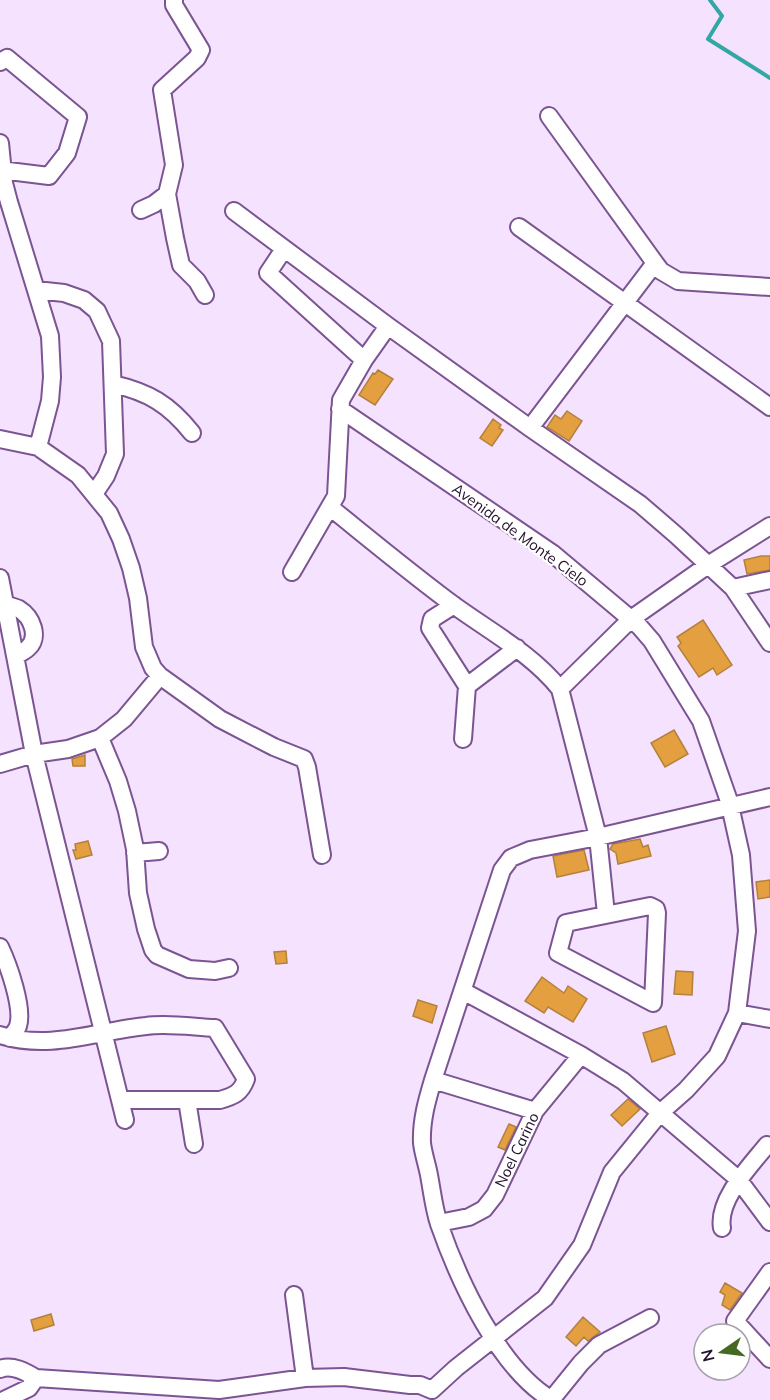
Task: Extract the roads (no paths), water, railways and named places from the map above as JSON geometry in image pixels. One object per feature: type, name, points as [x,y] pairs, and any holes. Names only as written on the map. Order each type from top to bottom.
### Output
[{"type":"street","points":[[174,0],[174,4],[201,50],[197,58],[162,90],[174,165],[167,194],[181,265],[197,280],[204,295]]},
{"type":"street","points":[[1,60],[7,58],[21,67],[78,117],[67,153],[49,176],[1,170]]},
{"type":"street","points":[[549,116],[660,271],[678,281],[770,287]]},
{"type":"street","points":[[0,143],[1,170],[9,202],[50,336],[52,377],[50,401],[38,447]]},
{"type":"street","points":[[141,210],[167,194]]},
{"type":"street","points":[[234,211],[530,429],[640,504],[733,588],[769,639]]},
{"type":"street","points":[[519,227],[770,407]]},
{"type":"street","points":[[284,249],[268,273],[364,360]]},
{"type":"street","points":[[530,429],[655,263]]},
{"type":"street","points":[[36,290],[64,293],[84,300],[97,311],[111,341],[115,454],[106,476],[94,494]]},
{"type":"street","points":[[292,572],[336,496],[340,400],[388,326]]},
{"type":"street","points":[[113,384],[138,390],[162,403],[178,416],[192,433]]},
{"type":"street","name":"Avenida de Monte Cielo","points":[[0,1369],[6,1366],[36,1378],[219,1390],[305,1378],[344,1377],[410,1386],[420,1385],[432,1390],[456,1368],[545,1298],[582,1245],[612,1172],[660,1113],[686,1090],[717,1056],[737,1013],[747,931],[741,855],[731,807],[701,721],[652,641],[631,619],[552,553],[340,409]]},
{"type":"street","points":[[0,439],[38,447],[78,475],[109,513],[121,539],[138,598],[144,647],[150,663],[160,676],[220,719],[274,747],[304,759],[322,855]]},
{"type":"street","points":[[331,508],[454,605],[517,648],[560,689],[598,837],[606,914]]},
{"type":"street","points":[[560,689],[631,619],[708,565],[770,526]]},
{"type":"street","points":[[0,578],[34,754],[125,1120]]},
{"type":"street","points":[[733,588],[770,580]]},
{"type":"street","points":[[5,604],[24,613],[31,621],[33,629],[34,638],[28,648],[15,656]]},
{"type":"street","points":[[454,605],[432,619],[430,628],[467,686],[463,739]]},
{"type":"street","points":[[467,686],[517,648]]},
{"type":"street","points":[[0,764],[34,754],[68,749],[100,738],[124,719],[160,676]]},
{"type":"street","points":[[100,738],[122,794],[131,826],[138,893],[153,950],[157,955],[189,969],[209,971],[229,968]]},
{"type":"street","points":[[650,1318],[599,1345],[551,1400],[542,1394],[519,1372],[494,1339],[471,1299],[439,1222],[422,1143],[424,1109],[502,870],[511,858],[530,850],[598,837],[770,797]]},
{"type":"street","points":[[135,853],[159,851]]},
{"type":"street","points":[[650,906],[656,909],[653,1003],[558,953],[566,923],[606,914],[650,906]]},
{"type":"street","points":[[0,947],[11,976],[19,1017],[18,1028],[5,1036]]},
{"type":"street","points":[[463,991],[581,1055],[623,1081],[738,1179],[770,1222]]},
{"type":"street","points":[[737,1013],[770,1020]]},
{"type":"street","points":[[5,1036],[32,1042],[50,1042],[80,1039],[149,1025],[215,1028],[246,1079],[242,1090],[231,1097],[220,1100],[120,1100]]},
{"type":"street","name":"Noel Carino","points":[[439,1222],[469,1216],[484,1209],[495,1195],[535,1111],[581,1055]]},
{"type":"street","points":[[433,1080],[535,1111]]},
{"type":"street","points":[[187,1100],[194,1144]]},
{"type":"street","points":[[722,1228],[720,1216],[738,1179],[767,1145]]},
{"type":"street","points":[[770,1272],[735,1321],[770,1359]]},
{"type":"street","points":[[294,1295],[305,1378]]},
{"type":"street","points":[[4,1400],[29,1388],[36,1378]]},
{"type":"waterway","points":[[710,0],[722,16],[708,39],[770,78]]}]
